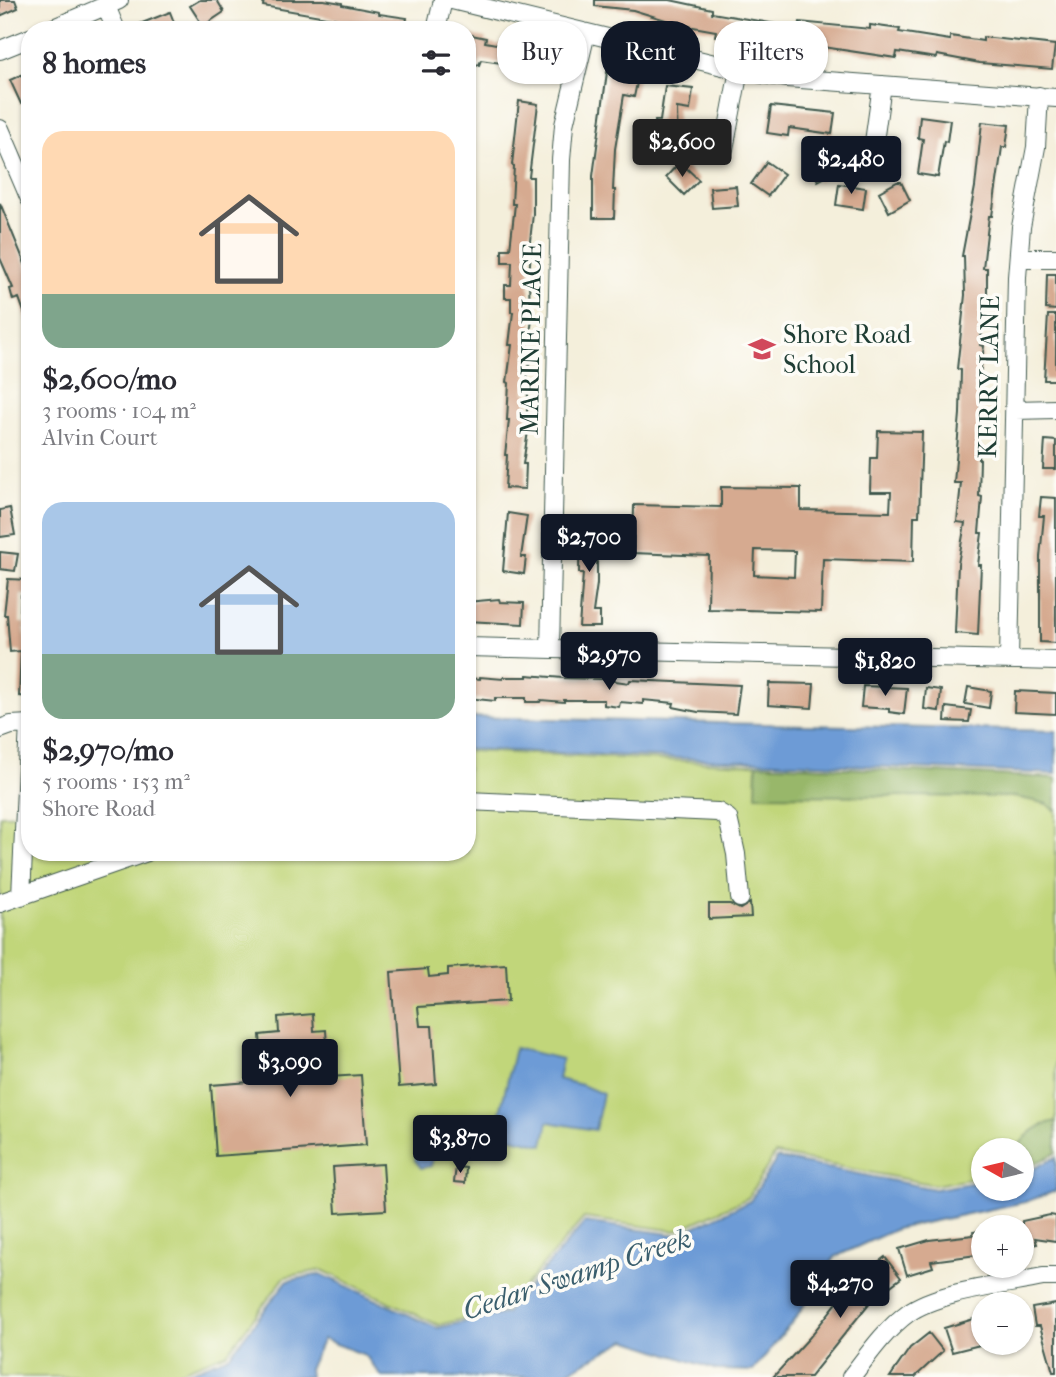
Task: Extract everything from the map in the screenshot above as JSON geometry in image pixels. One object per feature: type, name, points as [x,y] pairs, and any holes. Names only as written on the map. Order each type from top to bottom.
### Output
[{"type":"street","points":[[438,21],[443,0]]},
{"type":"street","points":[[452,0],[537,21]]},
{"type":"street","points":[[70,21],[113,3],[115,21]]},
{"type":"street","points":[[587,33],[714,64]]},
{"type":"street","points":[[0,50],[21,42]]},
{"type":"street","points":[[828,81],[1048,97]]},
{"type":"street","name":"MARINE PLACE","points":[[550,649],[561,160],[565,125],[574,84]]},
{"type":"street","points":[[724,149],[736,84]]},
{"type":"street","points":[[874,142],[883,85]]},
{"type":"street","name":"KERRY LANE","points":[[1009,660],[1017,277],[1021,227],[1048,97]]},
{"type":"street","points":[[0,129],[21,178]]},
{"type":"street","points":[[1020,258],[1056,258]]},
{"type":"street","points":[[1015,410],[1056,409]]},
{"type":"street","points":[[476,647],[1056,661]]},
{"type":"street","points":[[0,729],[21,724]]},
{"type":"street","points":[[476,801],[718,812],[728,818],[736,853],[740,898]]},
{"type":"street","points":[[21,896],[23,861]]},
{"type":"street","points":[[0,903],[121,861]]},
{"type":"street","points":[[850,1377],[888,1330],[920,1306],[938,1298],[1043,1277],[1056,1277]]},
{"type":"green space","points":[[476,751],[1056,778],[1056,1153],[1034,1164],[1034,1138],[971,1138],[971,1179],[935,1185],[775,1154],[748,1198],[676,1231],[584,1218],[504,1310],[438,1325],[322,1270],[285,1277],[227,1353],[166,1377],[0,1377],[0,815],[21,814],[21,861],[476,861]]},
{"type":"green space","points":[[757,764],[1056,778],[1056,811],[1047,804],[1016,797],[756,795]]},
{"type":"green space","points":[[1056,1121],[1056,1153],[1034,1164],[1034,1138],[1026,1138]]},
{"type":"water","points":[[476,717],[1056,731],[1056,774],[476,749]]},
{"type":"water","points":[[515,1048],[562,1059],[558,1079],[603,1094],[595,1130],[548,1122],[543,1145],[495,1134]]},
{"type":"water","points":[[434,1121],[443,1129],[444,1141],[435,1151],[431,1166],[421,1168],[415,1160],[418,1147],[414,1133],[421,1123]]},
{"type":"water","name":"Cedar Swamp Creek","points":[[1056,1157],[1056,1191],[1034,1199],[1034,1168]]},
{"type":"water","name":"Cedar Swamp Creek","points":[[777,1158],[935,1189],[971,1183],[971,1201],[1028,1201],[896,1229],[835,1257],[797,1316],[753,1371],[717,1370],[626,1340],[558,1377],[382,1377],[365,1355],[323,1339],[309,1369],[310,1377],[177,1377],[229,1356],[287,1281],[321,1274],[437,1328],[506,1313],[585,1222],[677,1235],[750,1201]]},
{"type":"building","points":[[0,0],[15,0],[18,8],[0,16]]},
{"type":"building","points":[[200,0],[217,0],[224,12],[210,21],[200,21],[190,6]]},
{"type":"building","points":[[264,0],[324,0],[407,18],[406,21],[349,21],[263,6]]},
{"type":"building","points":[[595,0],[670,0],[712,9],[712,13],[758,21],[714,21],[714,31],[700,28],[700,21],[669,21],[633,10],[595,6]]},
{"type":"building","points":[[170,12],[174,21],[147,21]]},
{"type":"building","points":[[828,25],[870,29],[870,25],[950,40],[950,36],[983,41],[983,37],[1055,45],[1052,69],[897,52],[896,58],[828,48]]},
{"type":"building","points":[[476,36],[486,38],[485,42],[497,44],[497,62],[481,60],[479,65],[476,64]]},
{"type":"building","points":[[21,75],[21,104],[10,80]]},
{"type":"building","points":[[605,84],[637,84],[634,97],[624,95],[615,149],[614,218],[593,218],[593,176]]},
{"type":"building","points":[[665,86],[693,89],[690,110],[677,108],[678,149],[656,149],[655,121],[660,121]]},
{"type":"building","points":[[519,101],[538,104],[529,177],[533,177],[529,250],[532,320],[526,358],[530,358],[525,393],[528,393],[528,431],[523,464],[526,464],[525,489],[505,488],[509,420],[507,382],[513,312],[511,298],[505,298],[505,285],[511,285],[512,262],[502,262],[502,249],[510,249],[515,204],[512,204],[512,165]]},
{"type":"building","points":[[771,106],[835,113],[832,134],[789,128],[788,136],[767,133]]},
{"type":"building","points":[[920,116],[950,120],[938,177],[918,174],[923,139],[918,138]]},
{"type":"building","points":[[982,122],[1009,125],[1006,147],[1002,147],[992,216],[989,216],[983,268],[987,268],[987,295],[980,345],[984,346],[979,381],[982,381],[978,459],[979,496],[982,497],[979,533],[982,533],[978,565],[981,565],[978,635],[955,633],[958,564],[965,523],[957,522],[961,483],[954,483],[960,414],[961,370],[957,369],[965,295],[962,256],[975,187]]},
{"type":"building","points":[[824,147],[835,172],[818,181],[805,157]]},
{"type":"building","points":[[680,162],[699,180],[684,195],[666,177]]},
{"type":"building","points":[[767,162],[784,174],[768,196],[751,184]]},
{"type":"building","points":[[901,182],[910,200],[889,212],[879,192]]},
{"type":"building","points":[[839,184],[866,188],[863,209],[836,205]]},
{"type":"building","points":[[736,186],[738,206],[712,208],[710,188]]},
{"type":"building","points":[[0,203],[21,254],[21,304],[19,298],[13,300],[10,289],[13,288],[0,258]]},
{"type":"building","points":[[1047,274],[1056,274],[1056,310],[1046,309]]},
{"type":"building","points":[[1048,315],[1056,315],[1056,380],[1044,380]]},
{"type":"building","points":[[878,431],[922,432],[919,516],[914,516],[913,562],[823,559],[821,612],[708,609],[709,556],[633,553],[634,505],[721,507],[721,487],[801,488],[801,510],[890,512],[891,492],[870,492],[871,458],[877,458]],"holes":[[[755,550],[795,551],[794,577],[754,575]]]},
{"type":"building","points":[[1045,440],[1056,441],[1056,469],[1043,469]]},
{"type":"building","points":[[1041,497],[1056,498],[1056,643],[1040,642],[1040,557],[1044,516],[1039,516]]},
{"type":"building","points":[[10,508],[15,535],[0,537],[0,510]]},
{"type":"building","points":[[508,513],[527,516],[521,557],[526,557],[524,574],[503,571]]},
{"type":"building","points":[[580,523],[599,523],[597,584],[593,612],[600,612],[600,627],[579,627],[583,573],[579,573]]},
{"type":"building","points":[[0,552],[18,554],[15,571],[0,569]]},
{"type":"building","points":[[8,579],[21,580],[21,651],[10,652],[7,615],[4,615]]},
{"type":"building","points":[[499,599],[500,602],[524,603],[523,624],[476,621],[476,601]]},
{"type":"building","points":[[21,651],[21,696],[19,696]]},
{"type":"building","points":[[476,679],[601,679],[629,683],[630,680],[740,685],[736,714],[698,712],[673,707],[674,703],[643,700],[643,704],[620,702],[619,707],[604,705],[604,700],[526,702],[526,698],[495,698],[495,701],[476,699]]},
{"type":"building","points":[[769,683],[814,684],[812,708],[768,705]]},
{"type":"building","points":[[863,686],[907,688],[904,714],[889,712],[889,709],[861,707]]},
{"type":"building","points":[[968,687],[991,691],[989,708],[965,704]]},
{"type":"building","points":[[926,688],[941,690],[939,711],[924,709]]},
{"type":"building","points":[[1015,691],[1056,693],[1056,714],[1014,712]]},
{"type":"building","points":[[946,707],[971,710],[969,722],[945,721]]},
{"type":"building","points":[[750,903],[751,917],[709,919],[709,904],[730,904],[740,909]]},
{"type":"building","points":[[506,964],[508,1001],[418,1007],[420,1026],[432,1026],[436,1084],[399,1087],[391,972],[428,969],[429,977],[448,975],[448,968]]},
{"type":"building","points":[[313,1014],[314,1031],[326,1030],[329,1077],[361,1075],[366,1145],[216,1156],[211,1085],[263,1081],[260,1035],[279,1033],[278,1017]]},
{"type":"building","points":[[383,1164],[386,1210],[336,1213],[333,1167]]},
{"type":"building","points":[[456,1167],[466,1168],[465,1183],[454,1182]]},
{"type":"building","points":[[1056,1216],[1056,1241],[1035,1238],[1037,1244],[1034,1245],[1034,1218]]},
{"type":"building","points":[[971,1235],[971,1256],[931,1261],[933,1267],[907,1275],[899,1249],[929,1240]]},
{"type":"building","points":[[885,1257],[901,1278],[871,1301],[810,1377],[773,1377],[809,1338],[855,1280]]},
{"type":"building","points":[[1056,1304],[1056,1372],[1053,1372],[1040,1326],[1035,1326],[1034,1308]]},
{"type":"building","points":[[971,1320],[971,1347],[952,1352],[944,1328]]},
{"type":"building","points":[[929,1333],[943,1351],[915,1377],[890,1377],[910,1348]]},
{"type":"place","name":"Shore Road School","points":[[762,349]]}]
